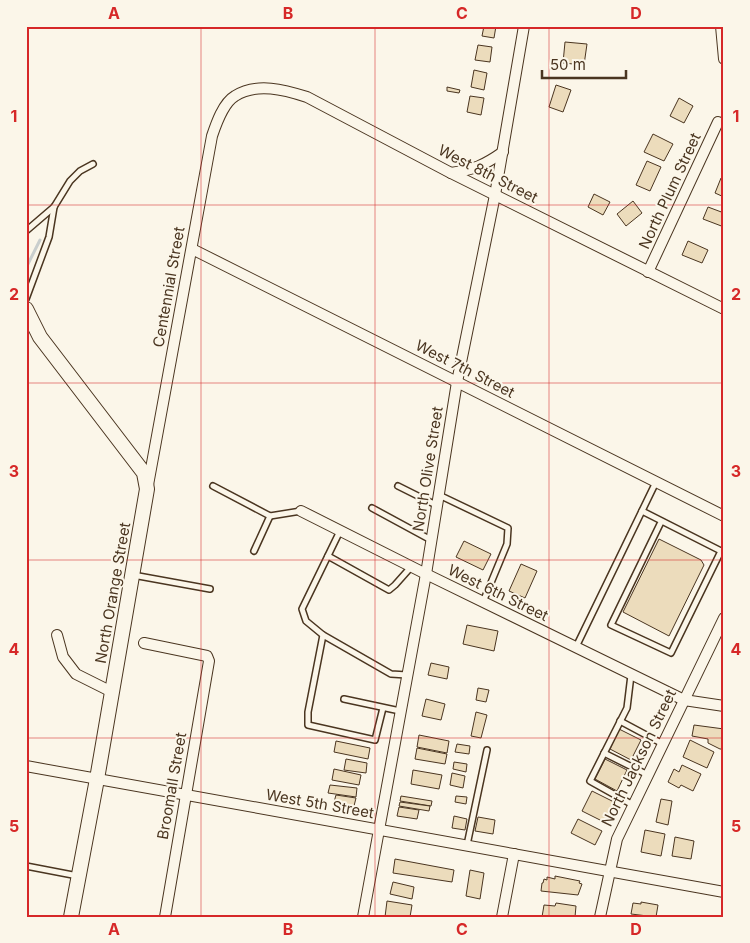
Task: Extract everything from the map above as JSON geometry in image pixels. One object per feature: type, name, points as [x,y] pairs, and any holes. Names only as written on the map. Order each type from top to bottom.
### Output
[{"type":"street","name":"North Olive Street","points":[[363,917],[426,574],[457,382],[495,195],[524,26]]},
{"type":"street","points":[[720,26],[724,59]]},
{"type":"street","name":"West 8th Street","points":[[234,96],[256,88],[284,90],[307,97],[451,173],[724,309]]},
{"type":"street","name":"Centennial Street","points":[[147,488],[212,136],[220,114],[234,96]]},
{"type":"street","name":"North Plum Street","points":[[648,272],[718,122]]},
{"type":"street","points":[[451,173],[472,170],[482,166],[502,152]]},
{"type":"street","name":"West 7th Street","points":[[192,249],[724,516]]},
{"type":"street","points":[[26,309],[40,337],[144,473],[147,488]]},
{"type":"street","name":"North Orange Street","points":[[71,917],[97,779],[147,488]]},
{"type":"street","name":"West 6th Street","points":[[301,511],[411,567],[684,700],[724,706]]},
{"type":"street","name":"North Jackson Street","points":[[600,917],[617,839],[724,618]]},
{"type":"street","points":[[57,635],[63,657],[76,674],[112,692]]},
{"type":"street","name":"Broomall Street","points":[[144,643],[207,656],[209,661],[165,917]]},
{"type":"street","name":"West 5th Street","points":[[26,766],[724,892]]},
{"type":"street","points":[[502,917],[514,854]]},
{"type":"lane","points":[[26,231],[54,207],[70,181],[80,171],[94,164]]},
{"type":"lane","points":[[26,299],[49,237],[54,207]]},
{"type":"lane","points":[[576,647],[656,482]]},
{"type":"lane","points":[[213,486],[270,516],[301,511]]},
{"type":"lane","points":[[398,486],[508,528],[507,544],[483,602]]},
{"type":"lane","points":[[372,508],[431,540]]},
{"type":"lane","points":[[642,511],[722,551],[671,653],[611,625],[661,522]]},
{"type":"lane","points":[[254,551],[270,516]]},
{"type":"lane","points":[[340,531],[302,609],[306,621],[322,635],[391,674],[407,675]]},
{"type":"lane","points":[[328,556],[389,590],[396,585],[411,567]]},
{"type":"lane","points":[[132,575],[210,589]]},
{"type":"lane","points":[[322,635],[308,712],[308,725],[375,740],[383,708]]},
{"type":"lane","points":[[631,674],[627,708],[590,781],[633,806]]},
{"type":"lane","points":[[344,699],[400,712]]},
{"type":"lane","points":[[620,721],[662,744]]},
{"type":"lane","points":[[467,846],[487,750]]},
{"type":"lane","points":[[604,753],[648,775]]},
{"type":"lane","points":[[26,866],[79,876]]},
{"type":"building","points":[[484,26],[496,26],[494,38],[482,36]]},
{"type":"building","points":[[565,42],[587,44],[584,65],[563,63]]},
{"type":"building","points":[[478,45],[492,47],[490,62],[475,60]]},
{"type":"building","points":[[474,70],[487,73],[484,90],[471,87]]},
{"type":"building","points":[[556,85],[571,90],[563,112],[549,107]]},
{"type":"building","points":[[447,87],[460,90],[459,93],[447,91]]},
{"type":"building","points":[[470,96],[484,98],[481,115],[467,112]]},
{"type":"building","points":[[679,98],[693,106],[684,123],[670,116]]},
{"type":"building","points":[[653,134],[673,144],[664,161],[644,152]]},
{"type":"building","points":[[647,161],[661,167],[650,191],[636,185]]},
{"type":"building","points":[[721,178],[724,179],[724,197],[715,193]]},
{"type":"building","points":[[594,194],[610,202],[603,215],[588,207]]},
{"type":"building","points":[[633,201],[642,213],[626,226],[617,214]]},
{"type":"building","points":[[708,207],[724,213],[724,227],[703,219]]},
{"type":"building","points":[[688,241],[708,250],[702,263],[682,255]]},
{"type":"building","points":[[659,539],[701,560],[704,565],[669,636],[623,612]]},
{"type":"building","points":[[464,541],[491,554],[483,570],[456,557]]},
{"type":"building","points":[[521,564],[537,571],[525,598],[509,591]]},
{"type":"building","points":[[467,625],[498,631],[494,651],[463,644]]},
{"type":"building","points":[[431,663],[449,667],[447,679],[428,675]]},
{"type":"building","points":[[478,688],[489,690],[486,702],[476,700]]},
{"type":"building","points":[[426,699],[445,704],[441,720],[422,716]]},
{"type":"building","points":[[476,712],[487,715],[481,738],[471,736]]},
{"type":"building","points":[[694,725],[724,729],[724,749],[708,743],[708,739],[692,736]]},
{"type":"building","points":[[619,729],[641,740],[631,760],[610,749]]},
{"type":"building","points":[[419,735],[449,741],[447,753],[417,747]]},
{"type":"building","points":[[690,740],[714,752],[707,768],[683,757]]},
{"type":"building","points":[[336,741],[370,748],[368,759],[334,752]]},
{"type":"building","points":[[457,744],[470,746],[469,754],[455,752]]},
{"type":"building","points":[[417,748],[447,754],[445,764],[415,759]]},
{"type":"building","points":[[346,759],[367,763],[366,773],[344,770]]},
{"type":"building","points":[[605,759],[627,770],[617,791],[595,779]]},
{"type":"building","points":[[454,762],[467,764],[466,772],[453,769]]},
{"type":"building","points":[[682,765],[701,774],[693,791],[681,785],[679,788],[668,782],[674,769],[679,772]]},
{"type":"building","points":[[334,769],[361,775],[359,785],[332,780]]},
{"type":"building","points":[[413,770],[442,775],[439,789],[411,784]]},
{"type":"building","points":[[452,773],[465,776],[463,788],[450,785]]},
{"type":"building","points":[[330,785],[357,788],[356,797],[328,793]]},
{"type":"building","points":[[592,791],[614,802],[604,822],[582,811]]},
{"type":"building","points":[[336,795],[356,798],[354,806],[334,802]]},
{"type":"building","points":[[401,796],[432,801],[431,806],[400,801]]},
{"type":"building","points":[[456,796],[467,797],[466,804],[455,802]]},
{"type":"building","points":[[661,799],[672,801],[668,825],[656,822]]},
{"type":"building","points":[[400,802],[430,806],[429,811],[399,806]]},
{"type":"building","points":[[399,807],[419,810],[417,819],[397,816]]},
{"type":"building","points":[[454,816],[467,819],[465,830],[452,828]]},
{"type":"building","points":[[478,817],[495,820],[493,834],[475,831]]},
{"type":"building","points":[[578,819],[602,831],[595,845],[571,833]]},
{"type":"building","points":[[645,830],[665,834],[661,856],[641,852]]},
{"type":"building","points":[[675,837],[694,841],[691,859],[672,856]]},
{"type":"building","points":[[395,859],[454,870],[452,882],[393,873]]},
{"type":"building","points":[[470,870],[484,873],[480,899],[466,896]]},
{"type":"building","points":[[555,876],[580,881],[579,883],[582,884],[578,895],[541,891],[544,879],[547,880],[547,877],[555,879]]},
{"type":"building","points":[[393,882],[414,887],[412,899],[390,894]]},
{"type":"building","points":[[387,901],[412,905],[410,917],[385,917]]},
{"type":"building","points":[[641,902],[658,905],[656,917],[631,914],[633,903],[641,904]]},
{"type":"building","points":[[556,903],[576,906],[575,917],[542,917],[544,905],[555,906]]},
{"type":"waterway","points":[[26,268],[40,240]]}]
